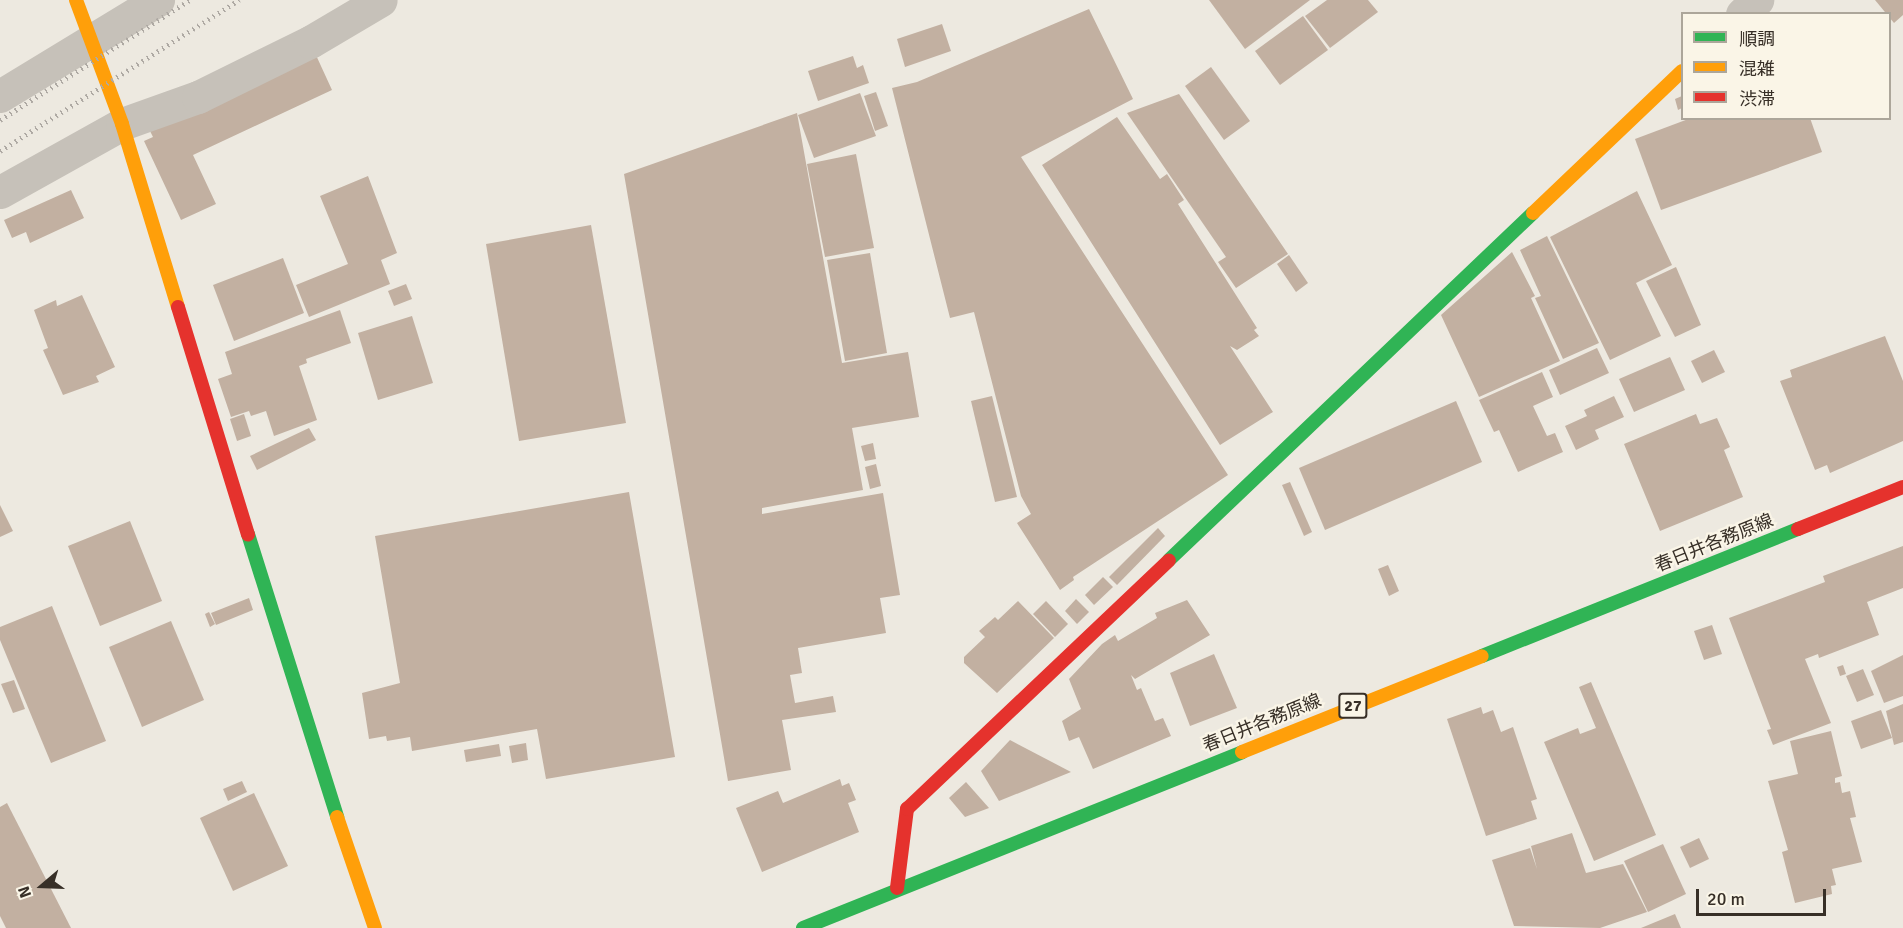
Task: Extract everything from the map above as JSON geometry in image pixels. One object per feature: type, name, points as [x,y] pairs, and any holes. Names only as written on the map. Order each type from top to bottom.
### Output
[{"type":"street","points":[[76,0],[88,41],[122,124],[315,751],[375,928]]},
{"type":"street","points":[[0,96],[158,0]]},
{"type":"street","points":[[0,192],[122,124],[198,97],[310,42],[381,0]]},
{"type":"street","points":[[1745,12],[1757,0]]},
{"type":"street","points":[[897,888],[907,809],[1681,73]]},
{"type":"street","name":"春日井各務原線","points":[[803,928],[897,888],[1903,487]]},
{"type":"building","points":[[1209,0],[1310,0],[1245,49]]},
{"type":"building","points":[[1327,0],[1368,0],[1378,12],[1330,48],[1305,16]]},
{"type":"building","points":[[1875,0],[1903,0],[1903,15],[1894,23],[1891,19],[1891,12],[1885,12]]},
{"type":"building","points":[[1089,9],[1133,99],[1021,157],[1228,475],[1073,577],[1074,580],[1060,590],[1017,523],[1031,514],[1021,496],[974,312],[950,318],[892,88],[917,82]]},
{"type":"building","points":[[1303,16],[1328,50],[1280,85],[1255,51]]},
{"type":"building","points":[[942,24],[951,51],[905,67],[897,39]]},
{"type":"building","points":[[315,53],[332,90],[193,155],[216,204],[181,220],[144,141],[153,137],[149,129]]},
{"type":"building","points":[[853,56],[857,68],[863,65],[869,83],[818,101],[808,71]]},
{"type":"building","points":[[1211,67],[1250,121],[1224,140],[1185,86]]},
{"type":"building","points":[[876,92],[888,126],[875,131],[864,96]]},
{"type":"building","points":[[860,93],[876,136],[814,158],[798,115]]},
{"type":"building","points":[[1179,94],[1288,254],[1236,288],[1218,262],[1226,257],[1127,113]]},
{"type":"building","points":[[1681,96],[1681,108],[1678,110],[1675,99]]},
{"type":"building","points":[[797,113],[842,363],[908,352],[919,417],[852,428],[863,490],[762,508],[762,514],[883,493],[900,595],[880,598],[886,633],[798,648],[802,673],[790,675],[795,703],[833,696],[836,712],[782,720],[791,770],[728,781],[624,174]]},
{"type":"building","points":[[1117,117],[1160,179],[1167,174],[1184,200],[1178,204],[1257,328],[1254,330],[1259,336],[1237,350],[1230,346],[1273,412],[1220,445],[1042,165]]},
{"type":"building","points":[[1686,120],[1811,120],[1822,152],[1661,210],[1635,139]]},
{"type":"building","points":[[856,154],[874,248],[825,257],[807,164]]},
{"type":"building","points":[[368,176],[397,253],[381,260],[390,284],[309,317],[296,285],[348,264],[320,196]]},
{"type":"building","points":[[71,190],[84,218],[30,243],[26,232],[12,238],[4,220]]},
{"type":"building","points":[[1637,191],[1672,265],[1636,283],[1661,336],[1610,360],[1550,237]]},
{"type":"building","points":[[591,225],[626,423],[519,441],[486,244]]},
{"type":"building","points":[[1547,236],[1599,343],[1563,359],[1535,298],[1541,296],[1520,250]]},
{"type":"building","points":[[1512,252],[1535,296],[1531,298],[1560,361],[1479,397],[1441,315]]},
{"type":"building","points":[[870,253],[887,353],[845,361],[827,260]]},
{"type":"building","points":[[1289,255],[1308,283],[1296,292],[1277,264]]},
{"type":"building","points":[[283,258],[304,313],[234,341],[213,285]]},
{"type":"building","points":[[1676,267],[1701,325],[1675,337],[1646,281]]},
{"type":"building","points":[[406,284],[412,299],[394,306],[388,291]]},
{"type":"building","points":[[82,295],[115,367],[96,376],[99,382],[63,395],[43,350],[48,348],[34,310],[56,300],[57,306]]},
{"type":"building","points":[[340,310],[351,343],[306,359],[307,363],[299,366],[317,420],[274,436],[266,411],[251,416],[249,411],[231,417],[218,379],[232,374],[225,352]]},
{"type":"building","points":[[412,316],[433,383],[378,400],[358,333]]},
{"type":"building","points":[[1885,336],[1903,381],[1903,441],[1830,473],[1827,465],[1815,470],[1780,381],[1792,377],[1790,370]]},
{"type":"building","points":[[1597,348],[1609,373],[1560,395],[1549,370]]},
{"type":"building","points":[[1714,350],[1725,372],[1702,383],[1691,361]]},
{"type":"building","points":[[1670,357],[1685,390],[1634,412],[1619,379]]},
{"type":"building","points":[[1542,372],[1553,397],[1533,406],[1547,436],[1555,433],[1563,452],[1518,472],[1499,430],[1494,432],[1479,400]]},
{"type":"building","points":[[992,396],[1017,497],[995,502],[971,401]]},
{"type":"building","points":[[1614,396],[1624,417],[1595,430],[1599,439],[1576,450],[1565,426],[1587,416],[1584,410]]},
{"type":"building","points":[[1456,401],[1482,462],[1325,530],[1299,468]]},
{"type":"building","points":[[244,414],[251,436],[237,441],[230,419]]},
{"type":"building","points":[[1696,414],[1700,424],[1717,418],[1730,447],[1724,450],[1743,497],[1660,531],[1624,444]]},
{"type":"building","points":[[309,428],[316,440],[257,470],[250,456]]},
{"type":"building","points":[[873,443],[876,459],[865,461],[861,446]]},
{"type":"building","points":[[876,464],[881,486],[870,489],[865,467]]},
{"type":"building","points":[[1290,482],[1312,532],[1304,536],[1282,485]]},
{"type":"building","points":[[629,492],[675,757],[546,779],[537,729],[412,751],[410,737],[387,741],[386,736],[369,739],[362,693],[400,683],[375,536]]},
{"type":"building","points":[[0,505],[13,531],[0,537]]},
{"type":"building","points":[[130,521],[162,601],[100,626],[68,546]]},
{"type":"building","points":[[1158,528],[1165,536],[1117,585],[1109,577]]},
{"type":"building","points":[[1903,546],[1903,588],[1867,602],[1879,635],[1819,658],[1818,654],[1805,659],[1831,723],[1773,745],[1767,730],[1771,729],[1729,618],[1825,582],[1823,576]]},
{"type":"building","points":[[1388,565],[1399,591],[1389,596],[1378,569]]},
{"type":"building","points":[[1103,577],[1113,587],[1094,605],[1085,595]]},
{"type":"building","points":[[249,598],[253,610],[216,625],[211,613]]},
{"type":"building","points":[[1076,599],[1089,612],[1077,624],[1065,611]]},
{"type":"building","points":[[1187,600],[1210,635],[1135,679],[1131,675],[1137,690],[1141,688],[1155,721],[1163,718],[1171,736],[1093,769],[1079,737],[1069,741],[1062,721],[1081,709],[1069,679],[1102,644],[1115,635],[1118,641],[1157,618],[1155,613]]},
{"type":"building","points":[[1018,601],[1054,638],[997,693],[964,663],[964,657],[985,637],[979,631],[995,617],[998,620]]},
{"type":"building","points":[[1046,601],[1068,624],[1055,637],[1033,614]]},
{"type":"building","points":[[52,606],[106,741],[51,763],[0,640],[0,627]]},
{"type":"building","points":[[209,612],[215,624],[210,627],[205,614]]},
{"type":"building","points":[[171,621],[204,700],[142,727],[109,647]]},
{"type":"building","points":[[1712,625],[1722,654],[1704,660],[1694,631]]},
{"type":"building","points":[[1214,654],[1237,708],[1190,726],[1170,673]]},
{"type":"building","points":[[1903,655],[1903,696],[1884,703],[1871,671]]},
{"type":"building","points":[[1843,665],[1846,674],[1840,676],[1837,667]]},
{"type":"building","points":[[1863,669],[1874,695],[1857,702],[1846,676]]},
{"type":"building","points":[[14,680],[25,709],[13,713],[1,684]]},
{"type":"building","points":[[1591,682],[1656,835],[1594,861],[1544,742],[1578,728],[1580,734],[1596,728],[1579,687]]},
{"type":"building","points":[[1903,704],[1903,742],[1894,745],[1886,711]]},
{"type":"building","points":[[1481,707],[1483,714],[1493,710],[1501,732],[1513,727],[1537,799],[1531,801],[1537,819],[1486,836],[1447,719]]},
{"type":"building","points":[[1881,710],[1892,738],[1861,749],[1851,721]]},
{"type":"building","points":[[1831,731],[1842,776],[1835,778],[1835,783],[1840,782],[1842,793],[1850,791],[1856,817],[1850,818],[1862,862],[1832,869],[1836,885],[1831,886],[1832,894],[1795,903],[1782,852],[1788,850],[1768,781],[1798,774],[1790,741]]},
{"type":"building","points":[[1010,740],[1071,772],[999,801],[981,771]]},
{"type":"building","points":[[526,743],[528,760],[512,763],[509,746]]},
{"type":"building","points":[[499,744],[501,756],[466,762],[464,750]]},
{"type":"building","points":[[840,779],[842,786],[849,783],[856,800],[848,803],[859,832],[762,872],[736,808],[778,791],[783,803]]},
{"type":"building","points":[[242,781],[247,792],[228,801],[223,789]]},
{"type":"building","points":[[966,782],[989,808],[965,817],[949,798]]},
{"type":"building","points":[[254,793],[288,866],[233,891],[200,818]]},
{"type":"building","points":[[7,803],[71,928],[6,928],[0,916],[0,807]]},
{"type":"building","points":[[1572,833],[1586,873],[1623,864],[1647,912],[1600,928],[1514,926],[1492,860],[1530,848],[1537,869],[1531,846]]},
{"type":"building","points":[[1699,838],[1709,859],[1690,868],[1680,847]]},
{"type":"building","points":[[1663,844],[1686,894],[1648,912],[1624,861]]},
{"type":"building","points":[[1675,914],[1681,928],[1641,928]]},
{"type":"railway","points":[[0,120],[190,0]]},
{"type":"railway","points":[[0,151],[239,0]]},
{"type":"traffic: fast","points":[[1169,560],[1533,213]]},
{"type":"traffic: fast","points":[[1482,656],[1798,529]]},
{"type":"traffic: fast","points":[[248,534],[337,817]]},
{"type":"traffic: fast","points":[[803,928],[1242,752]]},
{"type":"traffic: slow","points":[[76,0],[122,124],[178,307]]},
{"type":"traffic: slow","points":[[1533,213],[1681,72]]},
{"type":"traffic: slow","points":[[1242,752],[1482,656]]},
{"type":"traffic: slow","points":[[337,817],[375,928]]},
{"type":"traffic: jam","points":[[178,307],[248,534]]},
{"type":"traffic: jam","points":[[1798,529],[1903,487]]},
{"type":"traffic: jam","points":[[897,888],[907,809],[1169,560]]}]
